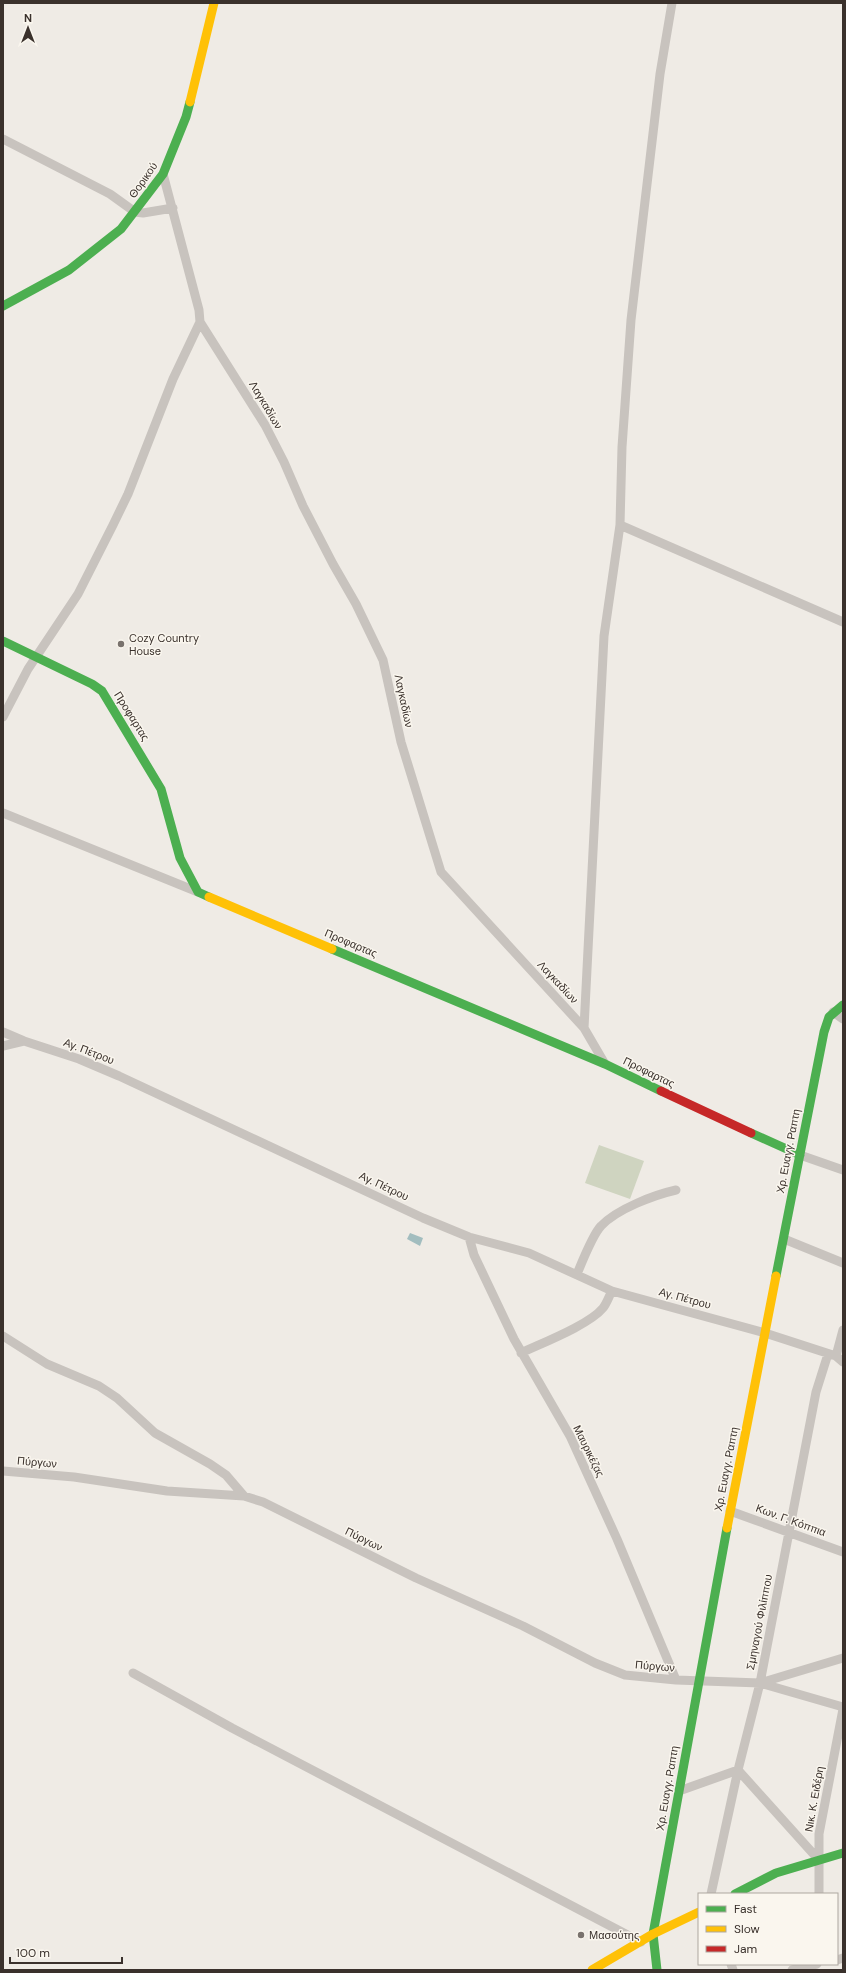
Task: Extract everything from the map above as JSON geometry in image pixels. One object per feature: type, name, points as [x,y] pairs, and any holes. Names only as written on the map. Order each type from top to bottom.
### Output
[{"type":"street","name":"Θορικού","points":[[3,306],[86,258],[121,229],[164,174],[186,117],[214,3]]},
{"type":"street","points":[[584,1028],[604,636],[620,525],[622,447],[631,320],[660,74],[672,3]]},
{"type":"street","points":[[3,139],[110,194],[135,212],[143,213],[173,208]]},
{"type":"street","points":[[3,717],[36,657],[78,594],[113,526],[128,494],[173,379],[200,322],[199,310],[164,174]]},
{"type":"street","name":"Λαγκαδίων","points":[[200,322],[265,425],[284,462],[303,506],[333,564],[356,604],[383,660],[400,742],[441,872],[584,1028],[605,1064]]},
{"type":"street","points":[[620,525],[843,622]]},
{"type":"street","name":"Προφαρτας","points":[[3,641],[92,684],[102,691],[148,765],[161,790],[180,858],[198,892],[605,1064],[638,1081],[800,1155]]},
{"type":"street","points":[[3,813],[198,892]]},
{"type":"street","points":[[843,1005],[832,1012],[843,1019]]},
{"type":"street","name":"Χρ. Ευαγγ. Ραπτη","points":[[657,1970],[653,1934],[699,1680],[730,1511],[823,1038],[828,1017],[832,1012]]},
{"type":"street","name":"Αγ. Πέτρου","points":[[3,1032],[24,1041],[79,1059],[119,1076],[423,1218],[469,1237],[530,1252],[612,1291],[765,1333],[836,1357]]},
{"type":"street","points":[[3,1046],[24,1041]]},
{"type":"street","points":[[800,1155],[843,1170]]},
{"type":"street","points":[[577,1274],[600,1227],[646,1199],[676,1190]]},
{"type":"street","name":"Μαυρικέζας","points":[[469,1237],[474,1255],[521,1353],[570,1436],[617,1538],[676,1680]]},
{"type":"street","points":[[784,1239],[843,1263]]},
{"type":"street","points":[[521,1353],[570,1330],[599,1312],[612,1291]]},
{"type":"street","name":"Σμηναγού Φιλίππου","points":[[711,1893],[738,1770],[760,1683],[816,1392],[836,1357],[843,1330]]},
{"type":"street","points":[[3,1336],[47,1364],[99,1386],[117,1398],[155,1433],[210,1464],[226,1475],[244,1496]]},
{"type":"street","name":"Πύργων","points":[[3,1471],[74,1477],[167,1491],[244,1496],[263,1502],[416,1578],[524,1626],[619,1673],[642,1678],[760,1683]]},
{"type":"street","name":"Κων. Γ. Κόππια","points":[[730,1511],[843,1552]]},
{"type":"street","points":[[760,1683],[843,1658]]},
{"type":"street","points":[[133,1673],[232,1728],[640,1942]]},
{"type":"street","points":[[760,1683],[843,1708]]},
{"type":"street","name":"Νικ. Κ. Ειδέρη","points":[[819,1893],[819,1834],[843,1708]]},
{"type":"street","points":[[679,1791],[738,1770],[818,1859]]},
{"type":"street","points":[[737,1893],[776,1872],[843,1853]]},
{"type":"street","points":[[592,1970],[653,1934],[698,1912]]},
{"type":"street","points":[[792,1970],[814,1965]]},
{"type":"green space","points":[[599,1145],[644,1161],[630,1199],[585,1183]]},
{"type":"water","points":[[410,1233],[423,1238],[420,1246],[407,1239]]},
{"type":"traffic: fast","points":[[3,306],[69,270],[121,229],[163,174],[186,117],[190,102]]},
{"type":"traffic: fast","points":[[3,641],[92,684],[102,691],[161,789],[180,858],[198,892],[209,897]]},
{"type":"traffic: fast","points":[[332,949],[605,1064],[661,1091]]},
{"type":"traffic: fast","points":[[776,1276],[824,1032],[829,1017],[843,1005]]},
{"type":"traffic: fast","points":[[751,1133],[800,1155]]},
{"type":"traffic: fast","points":[[657,1970],[653,1934],[727,1528]]},
{"type":"traffic: fast","points":[[737,1893],[776,1873],[843,1853]]},
{"type":"traffic: slow","points":[[190,102],[214,3]]},
{"type":"traffic: slow","points":[[209,897],[332,949]]},
{"type":"traffic: slow","points":[[727,1528],[776,1276]]},
{"type":"traffic: slow","points":[[592,1970],[653,1934],[698,1912]]},
{"type":"traffic: jam","points":[[661,1091],[751,1133]]},
{"type":"place","name":"Cozy Country House","points":[[121,644]]},
{"type":"place","name":"Μασούτης","points":[[581,1935]]}]
